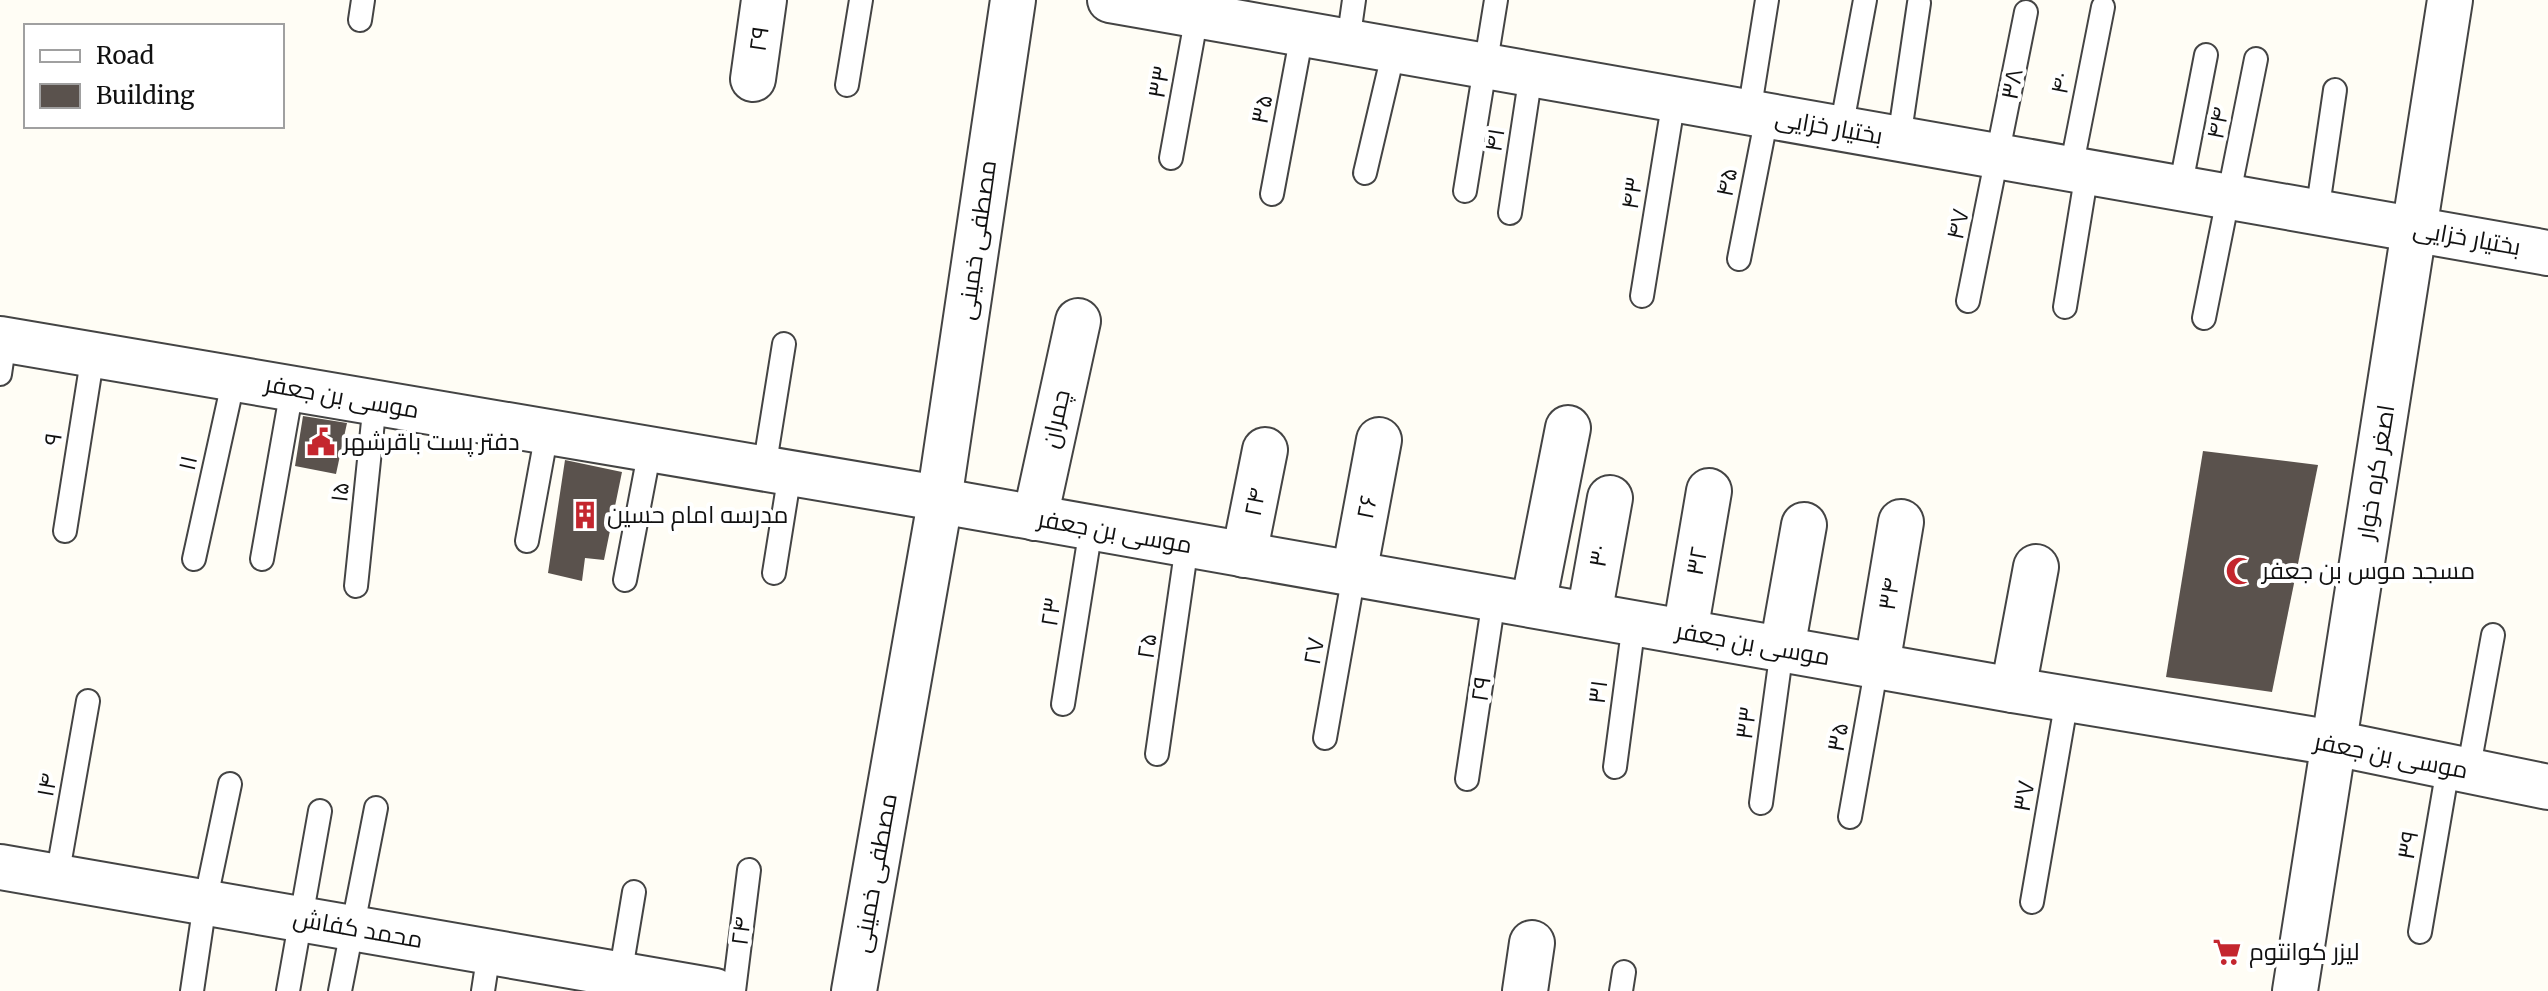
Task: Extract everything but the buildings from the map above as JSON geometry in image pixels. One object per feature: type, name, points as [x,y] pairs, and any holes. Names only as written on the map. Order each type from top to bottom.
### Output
[{"type":"street","name":"۲۹","points":[[753,79],[764,0]]},
{"type":"street","name":"مصطفی خمینی","points":[[854,991],[939,499],[1013,0]]},
{"type":"street","name":"بختیار خزایی","points":[[1110,0],[1225,13],[1302,34],[1351,21],[1394,50],[2548,253]]},
{"type":"street","name":"اصغر کره خوار","points":[[2295,991],[2450,0]]},
{"type":"street","name":"چمران","points":[[1035,518],[1078,321]]},
{"type":"street","name":"موسی بن جعفر","points":[[2,351],[93,354],[650,449],[2013,690],[2334,743],[2548,787]]},
{"type":"street","points":[[1513,602],[1568,428]]},
{"type":"street","name":"۲۶","points":[[1354,574],[1379,440]]},
{"type":"street","name":"۲۴","points":[[1244,555],[1265,450]]},
{"type":"street","name":"۳۲","points":[[1685,632],[1709,491]]},
{"type":"street","name":"۳۰","points":[[1589,615],[1610,498]]},
{"type":"street","name":"۳۴","points":[[1877,665],[1901,522]]},
{"type":"street","points":[[1782,649],[1804,525]]},
{"type":"street","points":[[2013,690],[2036,567]]},
{"type":"street","name":"محمد کفاش","points":[[0,867],[353,929],[486,972],[715,991]]},
{"type":"street","points":[[1525,991],[1532,943]]},
{"type":"lane","points":[[847,85],[861,0]]},
{"type":"lane","points":[[1465,191],[1496,0]]},
{"type":"lane","points":[[1758,114],[1767,0]]},
{"type":"lane","points":[[1841,129],[1865,0]]},
{"type":"lane","points":[[1899,139],[1919,3]]},
{"type":"lane","name":"۴۰","points":[[2065,307],[2079,170],[2103,7]]},
{"type":"lane","name":"۳۸","points":[[1998,157],[2026,12]]},
{"type":"lane","name":"۳۳","points":[[1171,158],[1225,13]]},
{"type":"lane","name":"۳۵","points":[[1272,194],[1302,34]]},
{"type":"lane","points":[[1365,173],[1394,50]]},
{"type":"lane","points":[[2180,189],[2206,55]]},
{"type":"lane","name":"۴۴","points":[[2204,318],[2256,59]]},
{"type":"lane","name":"۴۱","points":[[1510,213],[1531,74]]},
{"type":"lane","points":[[2317,213],[2335,90]]},
{"type":"lane","name":"۴۳","points":[[1642,296],[1674,99]]},
{"type":"lane","name":"۴۵","points":[[1739,259],[1758,114]]},
{"type":"lane","name":"۴۷","points":[[1968,301],[1998,157]]},
{"type":"lane","points":[[774,573],[784,344]]},
{"type":"lane","name":"۹","points":[[65,531],[93,354]]},
{"type":"lane","name":"۱۱","points":[[194,559],[234,378]]},
{"type":"lane","points":[[262,559],[292,389]]},
{"type":"lane","name":"۱۵","points":[[356,586],[375,402]]},
{"type":"lane","points":[[527,541],[547,432]]},
{"type":"lane","points":[[625,580],[650,449]]},
{"type":"lane","name":"۲۳","points":[[1063,704],[1091,528]]},
{"type":"lane","name":"۲۵","points":[[1157,754],[1187,545]]},
{"type":"lane","name":"۲۷","points":[[1325,738],[1354,574]]},
{"type":"lane","name":"۲۹","points":[[1467,779],[1513,602]]},
{"type":"lane","name":"۳۱","points":[[1615,767],[1634,623]]},
{"type":"lane","name":"۳۹","points":[[2420,932],[2493,635]]},
{"type":"lane","name":"۳۳","points":[[1761,803],[1782,649]]},
{"type":"lane","name":"۳۵","points":[[1850,817],[1877,665]]},
{"type":"lane","name":"۳۷","points":[[2032,902],[2067,699]]},
{"type":"lane","name":"۱۴","points":[[57,877],[88,701]]},
{"type":"lane","points":[[192,991],[205,903],[230,784]]},
{"type":"lane","points":[[340,991],[376,808]]},
{"type":"lane","points":[[288,991],[320,811]]},
{"type":"lane","name":"۲۴","points":[[734,991],[749,870]]},
{"type":"lane","points":[[619,983],[634,892]]},
{"type":"place","name":"دفتر پست باقرشهر","points":[[321,442]]},
{"type":"place","name":"مدرسه امام حسین","points":[[585,515]]},
{"type":"place","name":"مسجد موس بن جعفر","points":[[2240,571]]},
{"type":"place","name":"لیزر کوانتوم","points":[[2227,952]]}]
